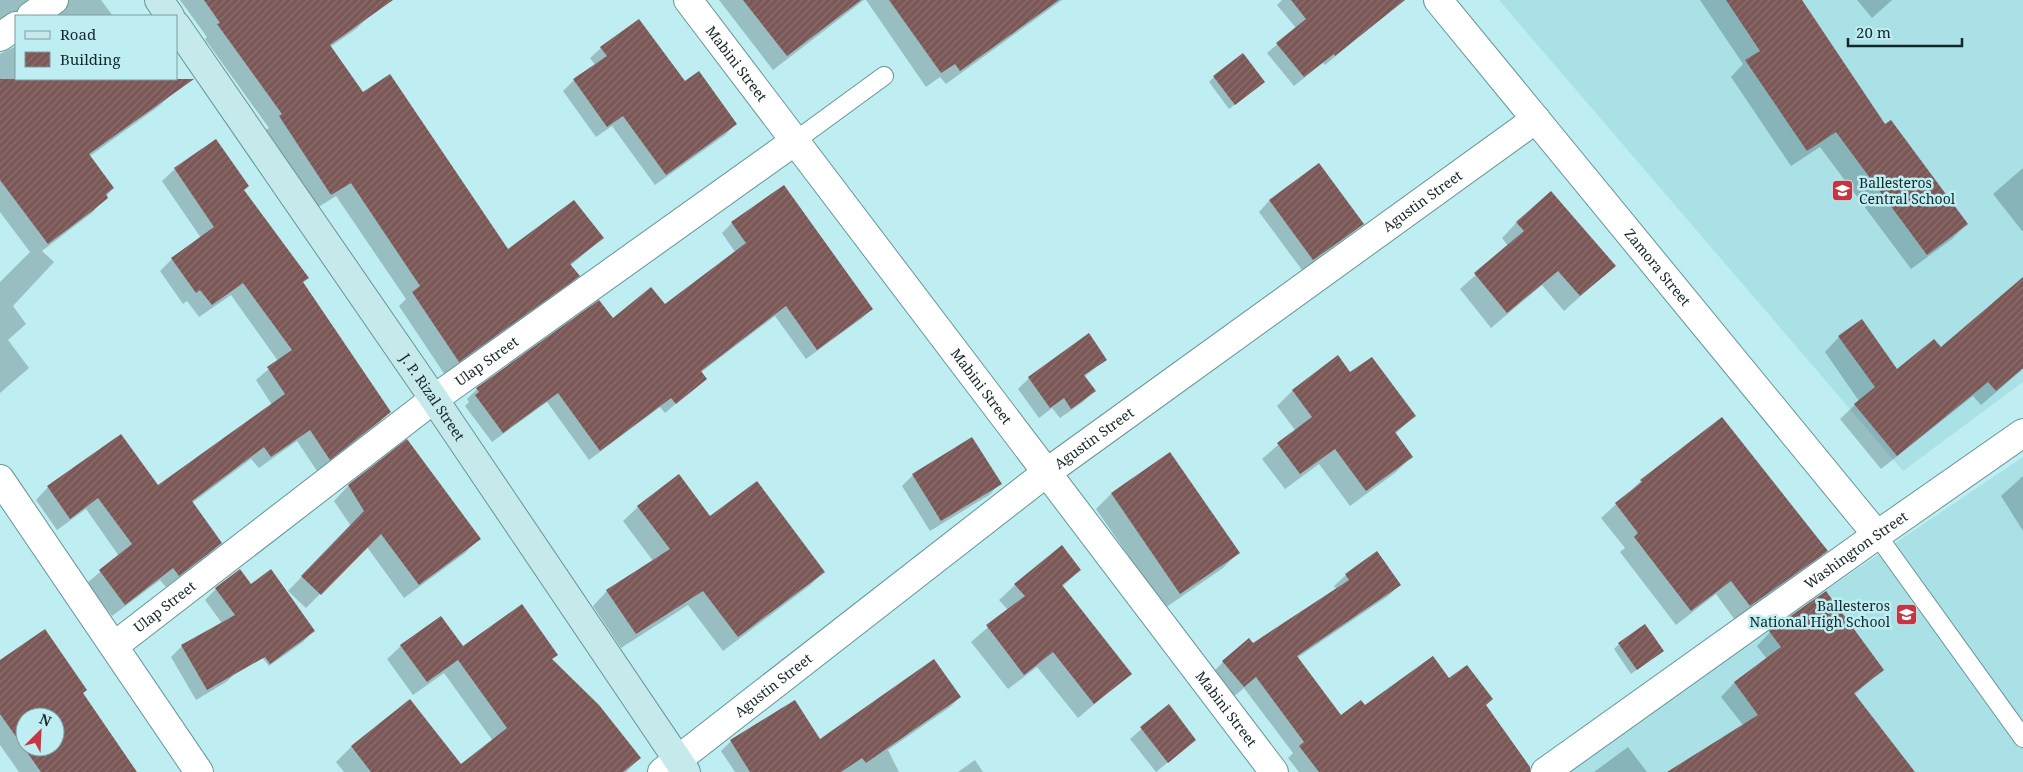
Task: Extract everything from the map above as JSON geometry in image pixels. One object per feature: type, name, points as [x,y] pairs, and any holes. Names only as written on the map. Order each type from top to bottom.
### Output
[{"type":"main road","points":[[159,0],[169,15]]},
{"type":"main road","name":"J. P. Rizal Street","points":[[178,28],[434,399],[676,768]]},
{"type":"street","points":[[32,15],[54,0]]},
{"type":"street","name":"Mabini Street","points":[[688,0],[1274,772]]},
{"type":"street","name":"Zamora Street","points":[[1438,0],[1877,535]]},
{"type":"street","points":[[0,37],[15,27]]},
{"type":"street","name":"Agustin Street","points":[[676,768],[1046,473],[1536,119]]},
{"type":"street","name":"Ulap Street","points":[[114,646],[434,399],[795,141]]},
{"type":"street","name":"Washington Street","points":[[1545,772],[2023,433]]},
{"type":"street","points":[[0,479],[198,772]]},
{"type":"lane","points":[[795,141],[884,76]]},
{"type":"lane","points":[[1877,535],[2023,738]]},
{"type":"shaded area","name":"Ballesteros Central School","points":[[1499,0],[2023,0],[2023,382],[1903,471]]},
{"type":"shaded area","name":"Ballesteros National High School","points":[[2023,457],[2023,772],[1556,772]]},
{"type":"building","points":[[204,0],[393,0],[330,45],[363,92],[390,74],[508,249],[574,200],[604,238],[570,264],[580,276],[459,362],[412,292],[420,286],[351,183],[331,195],[279,116],[282,114],[217,24],[220,23]]},
{"type":"building","points":[[743,0],[861,0],[787,56]]},
{"type":"building","points":[[889,0],[1059,0],[960,71],[955,64],[941,73]]},
{"type":"building","points":[[1291,0],[1405,0],[1335,56],[1334,54],[1304,77],[1276,43],[1306,19]]},
{"type":"building","points":[[1726,0],[1802,0],[1885,124],[1891,120],[1968,224],[1927,255],[1836,132],[1807,151],[1745,60],[1760,51]]},
{"type":"building","points":[[639,19],[685,81],[699,71],[737,124],[666,175],[623,116],[607,127],[573,79],[607,56],[600,47]]},
{"type":"building","points":[[1243,53],[1265,82],[1235,105],[1213,76]]},
{"type":"building","points":[[0,79],[194,79],[89,154],[114,188],[106,194],[108,198],[48,244],[0,180]]},
{"type":"building","points":[[216,139],[249,186],[244,190],[309,278],[303,282],[391,412],[330,460],[310,430],[271,457],[264,447],[192,501],[222,543],[179,576],[173,568],[125,605],[99,570],[132,544],[98,498],[70,519],[47,486],[121,434],[158,485],[285,394],[267,367],[292,350],[243,283],[212,305],[200,290],[196,293],[171,258],[214,227],[174,168]]},
{"type":"building","points":[[1319,163],[1364,224],[1313,260],[1269,200]]},
{"type":"building","points":[[784,185],[873,309],[817,350],[786,306],[701,371],[707,379],[676,404],[671,398],[600,451],[558,393],[503,433],[475,395],[479,392],[476,388],[599,300],[613,318],[651,287],[665,304],[746,243],[731,222]]},
{"type":"building","points":[[1551,191],[1616,266],[1580,296],[1558,271],[1507,313],[1474,273],[1524,231],[1516,222]]},
{"type":"building","points":[[2023,277],[2023,368],[1996,391],[1988,382],[1897,456],[1854,404],[1875,387],[1838,336],[1862,319],[1897,369],[1934,339],[1941,347]]},
{"type":"building","points":[[1089,333],[1107,360],[1084,375],[1096,391],[1071,409],[1064,398],[1050,408],[1028,377]]},
{"type":"building","points":[[1338,355],[1350,372],[1372,357],[1416,416],[1395,432],[1413,457],[1366,491],[1335,449],[1300,474],[1277,443],[1312,417],[1292,390]]},
{"type":"building","points":[[1722,417],[1828,551],[1750,606],[1731,581],[1691,611],[1634,537],[1638,533],[1615,503],[1642,482],[1640,480]]},
{"type":"building","points":[[972,437],[1002,484],[941,521],[912,474]]},
{"type":"building","points":[[407,439],[481,539],[419,585],[381,534],[321,595],[301,576],[364,511],[348,485]]},
{"type":"building","points":[[1170,452],[1240,553],[1180,594],[1111,493]]},
{"type":"building","points":[[679,474],[710,516],[757,481],[825,572],[738,637],[703,591],[636,634],[606,590],[670,549],[637,506]]},
{"type":"building","points":[[1062,545],[1081,570],[1062,585],[1132,674],[1094,704],[1053,652],[1024,675],[986,625],[1025,596],[1014,584]]},
{"type":"building","points":[[1377,551],[1401,585],[1297,656],[1341,715],[1361,700],[1365,705],[1433,656],[1449,678],[1467,665],[1493,699],[1486,705],[1530,767],[1530,772],[1319,772],[1299,746],[1304,742],[1256,677],[1244,687],[1222,661],[1249,638],[1253,643],[1349,580],[1345,574]]},
{"type":"building","points":[[240,569],[251,584],[271,569],[315,631],[270,664],[265,657],[207,690],[181,645],[235,615],[215,588]]},
{"type":"building","points":[[1826,591],[1884,670],[1854,693],[1915,772],[1667,772],[1758,715],[1734,682],[1781,647],[1769,631]]},
{"type":"building","points":[[522,604],[558,655],[552,659],[599,705],[641,758],[623,772],[371,772],[351,746],[410,699],[461,764],[507,728],[458,660],[427,682],[400,645],[441,616],[463,646]]},
{"type":"building","points":[[1645,624],[1664,651],[1637,670],[1618,643]]},
{"type":"building","points":[[45,629],[87,690],[83,693],[137,772],[41,772],[30,757],[65,757],[65,707],[15,707],[15,735],[0,714],[0,660]]},
{"type":"building","points":[[934,659],[961,697],[866,763],[862,758],[841,772],[750,772],[730,740],[795,700],[820,739]]},
{"type":"building","points":[[1169,704],[1196,740],[1168,763],[1140,727]]},
{"type":"place","name":"Ballesteros Central School","points":[[1843,191]]},
{"type":"place","name":"Ballesteros National High School","points":[[1906,614]]}]
